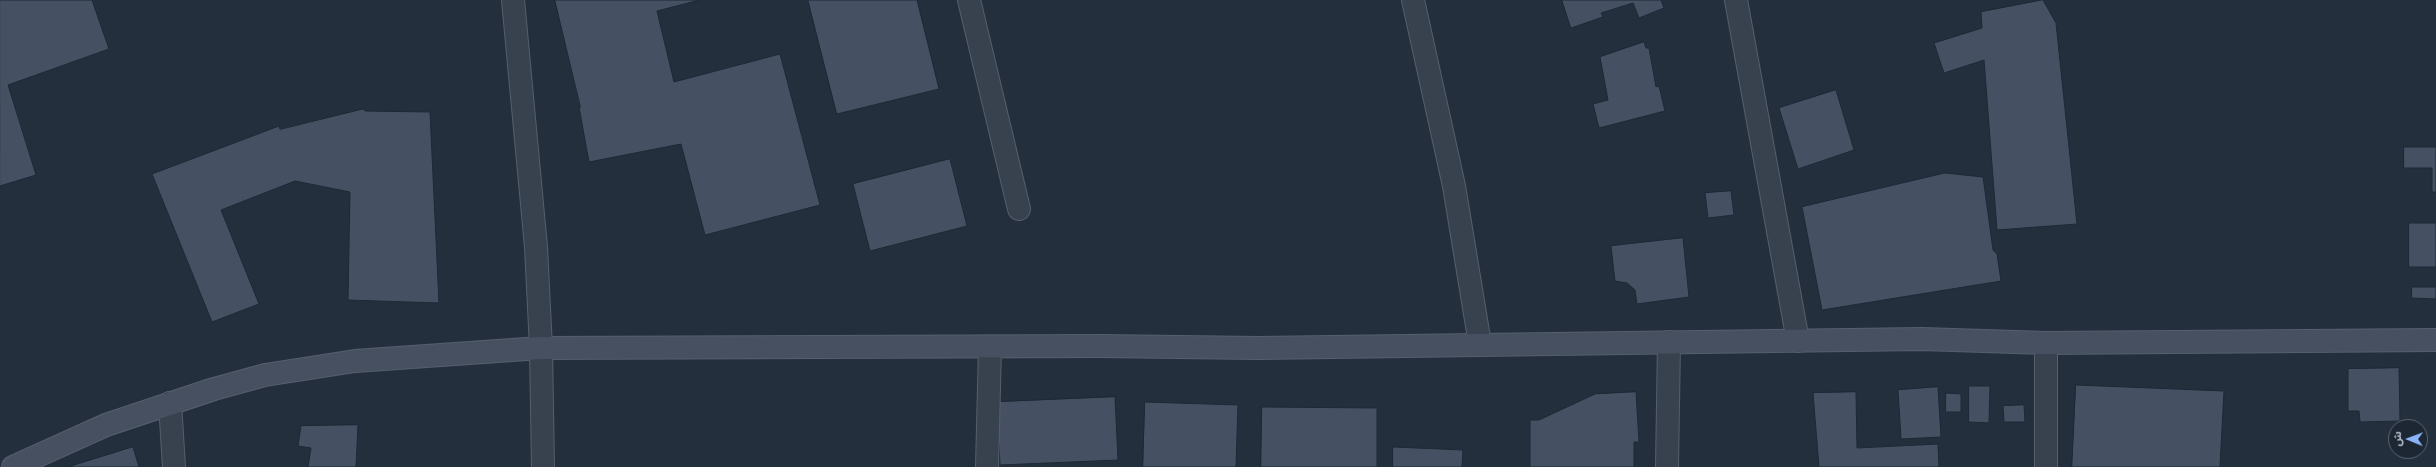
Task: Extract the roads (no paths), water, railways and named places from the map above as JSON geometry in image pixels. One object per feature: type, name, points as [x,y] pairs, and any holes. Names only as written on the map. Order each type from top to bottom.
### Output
[{"type":"main road","points":[[13,467],[106,425],[170,404],[265,376],[312,367],[416,356],[541,348],[1100,346],[1258,348],[1922,339],[2046,343],[2436,340]]},
{"type":"street","points":[[513,0],[536,247],[541,348],[543,467]]},
{"type":"street","points":[[970,0],[1020,209]]},
{"type":"street","points":[[1413,0],[1454,186],[1480,344]]},
{"type":"street","points":[[1736,0],[1798,341]]},
{"type":"street","points":[[1667,467],[1669,342]]},
{"type":"street","points":[[2046,343],[2046,467]]},
{"type":"street","points":[[987,467],[990,347]]},
{"type":"street","points":[[170,404],[174,467]]}]
